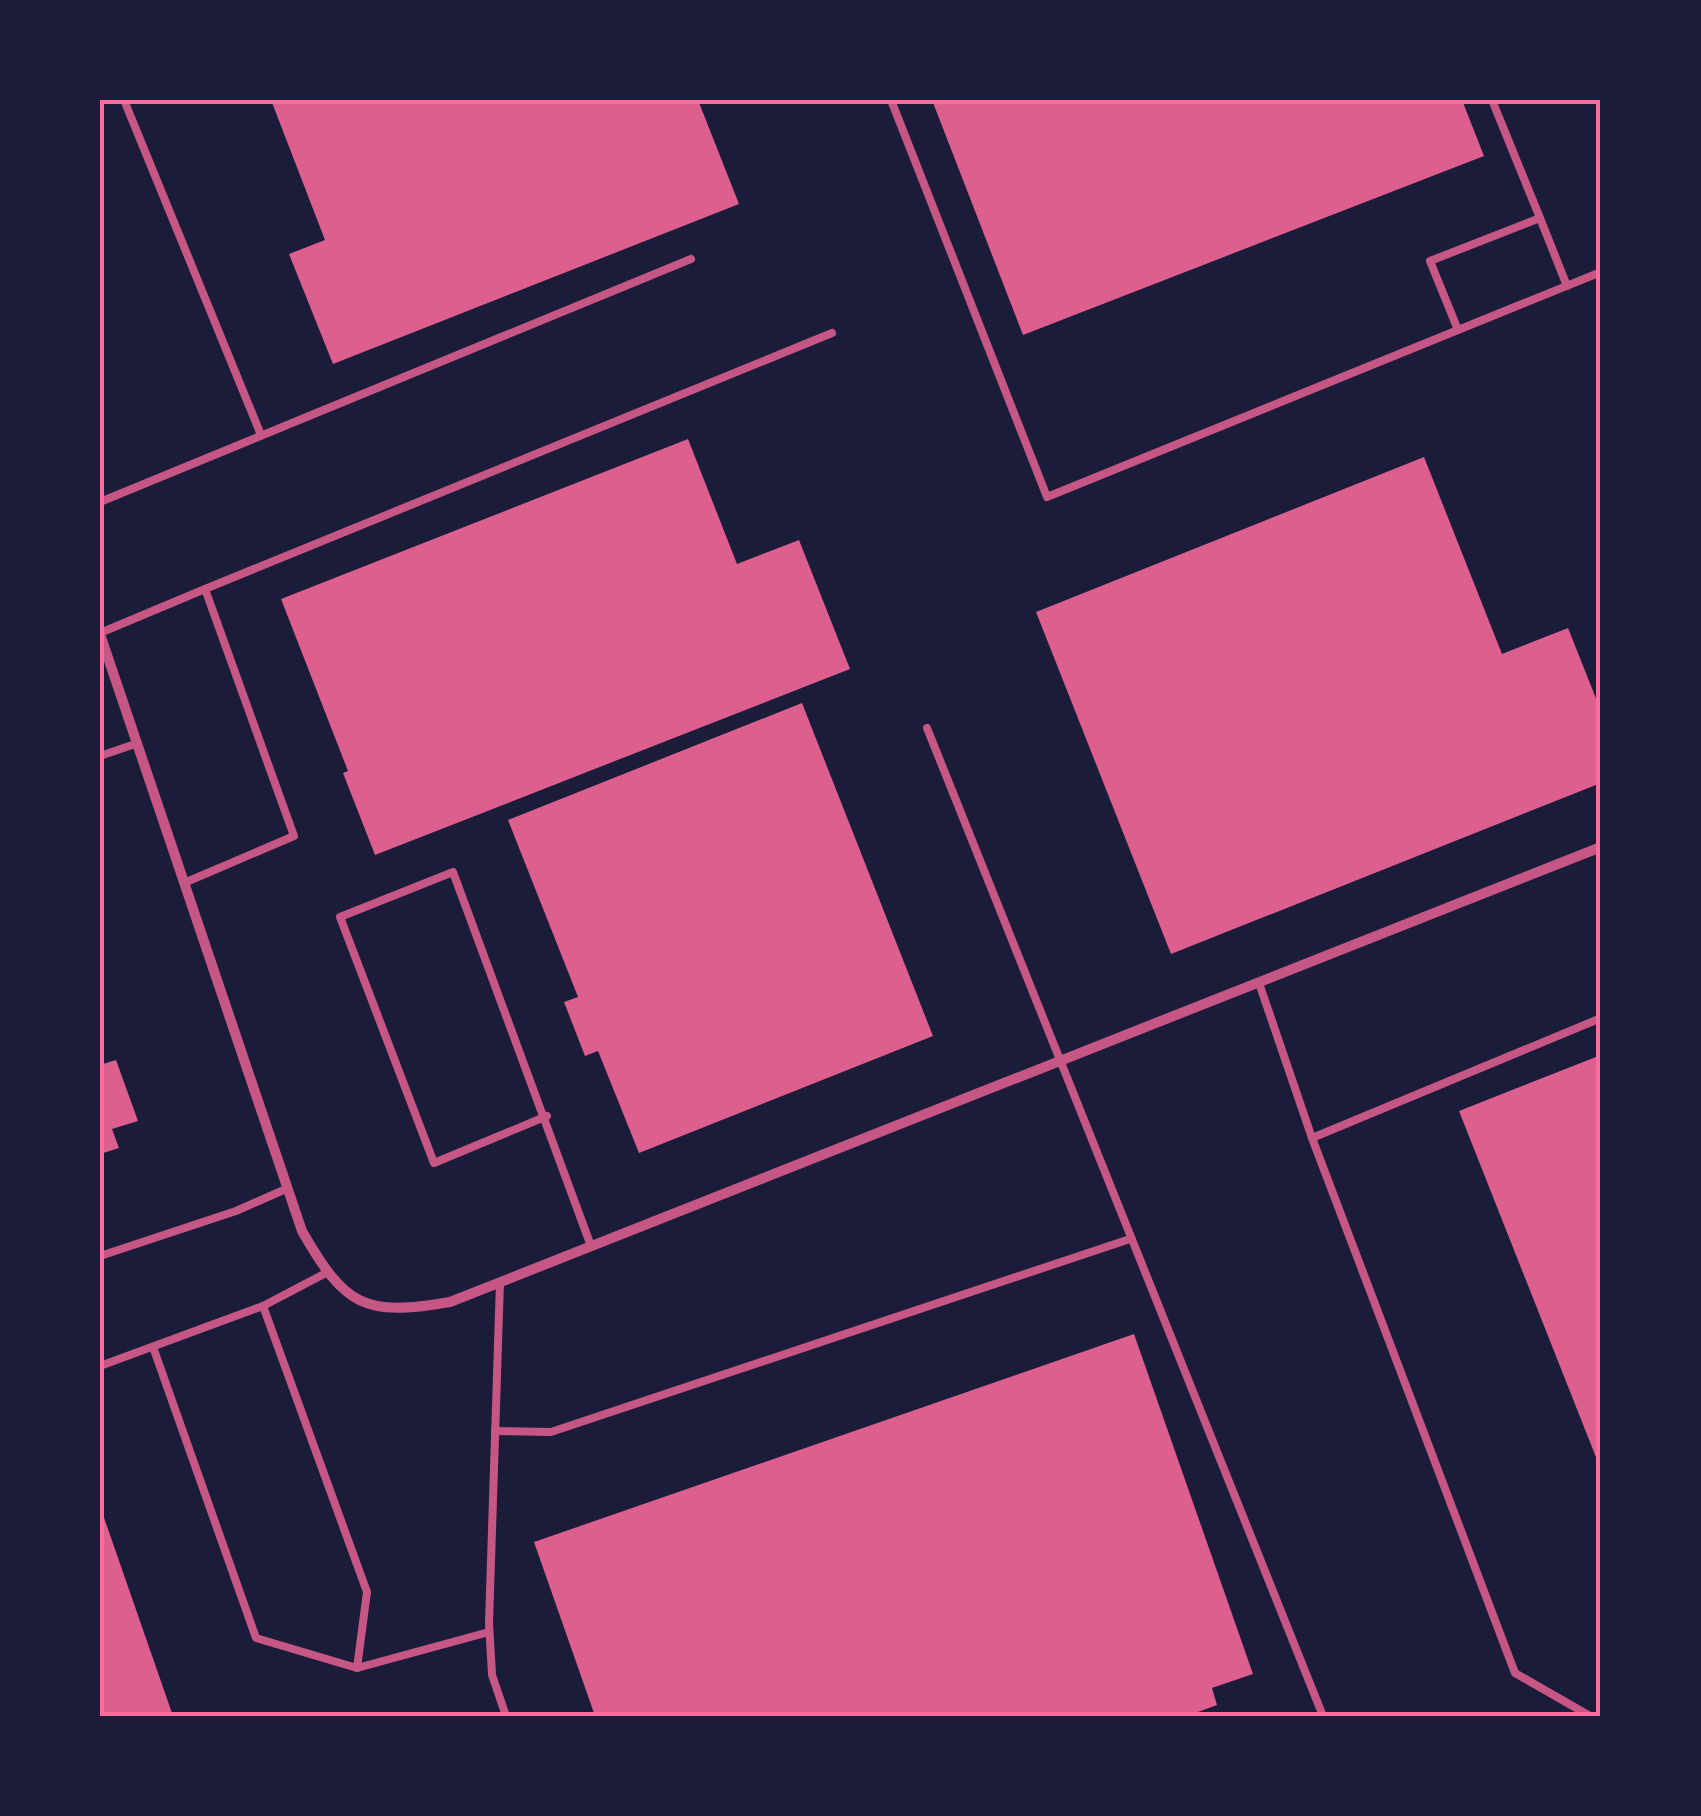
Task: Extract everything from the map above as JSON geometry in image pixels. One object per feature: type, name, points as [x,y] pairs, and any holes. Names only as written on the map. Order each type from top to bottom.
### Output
[{"type":"street","points":[[100,634],[302,1231],[326,1273],[355,1301],[404,1310],[450,1302],[1601,847]]},
{"type":"lane","points":[[124,100],[262,435]]},
{"type":"lane","points":[[892,100],[1046,497],[1601,272]]},
{"type":"lane","points":[[1492,100],[1567,286]]},
{"type":"lane","points":[[1458,330],[1430,262],[1540,218]]},
{"type":"lane","points":[[100,502],[690,260]]},
{"type":"lane","points":[[100,634],[832,333]]},
{"type":"lane","points":[[184,883],[294,836],[205,589]]},
{"type":"lane","points":[[927,728],[1323,1716]]},
{"type":"lane","points":[[100,756],[135,744]]},
{"type":"lane","points":[[547,1116],[434,1163],[340,918],[453,872],[547,1116],[592,1246]]},
{"type":"lane","points":[[1258,982],[1312,1138],[1515,1672],[1590,1716]]},
{"type":"lane","points":[[1312,1138],[1601,1018]]},
{"type":"lane","points":[[100,1256],[236,1211],[286,1189]]},
{"type":"lane","points":[[495,1432],[550,1432],[1130,1240]]},
{"type":"lane","points":[[100,1366],[263,1306],[326,1273]]},
{"type":"lane","points":[[500,1282],[489,1632],[492,1676],[506,1716]]},
{"type":"lane","points":[[263,1306],[367,1592],[357,1668]]},
{"type":"lane","points":[[153,1348],[256,1638],[357,1668],[489,1632]]},
{"type":"building","points":[[271,100],[698,100],[739,204],[333,364],[289,254],[325,240]]},
{"type":"building","points":[[932,100],[1462,100],[1484,156],[1023,335]]},
{"type":"building","points":[[688,439],[737,564],[799,540],[850,669],[375,855],[343,773],[348,771],[281,599]]},
{"type":"building","points":[[1424,457],[1502,654],[1568,628],[1601,711],[1601,783],[1171,954],[1036,612]]},
{"type":"building","points":[[802,703],[933,1036],[639,1153],[598,1051],[585,1056],[564,1002],[578,997],[508,820]]},
{"type":"building","points":[[1601,1055],[1601,1470],[1459,1111]]},
{"type":"building","points":[[116,1060],[138,1121],[112,1129],[119,1148],[100,1154],[100,1065]]},
{"type":"building","points":[[1134,1334],[1253,1674],[1212,1688],[1217,1705],[1187,1716],[595,1716],[534,1542]]},
{"type":"building","points":[[101,1509],[173,1716],[100,1716]]}]
